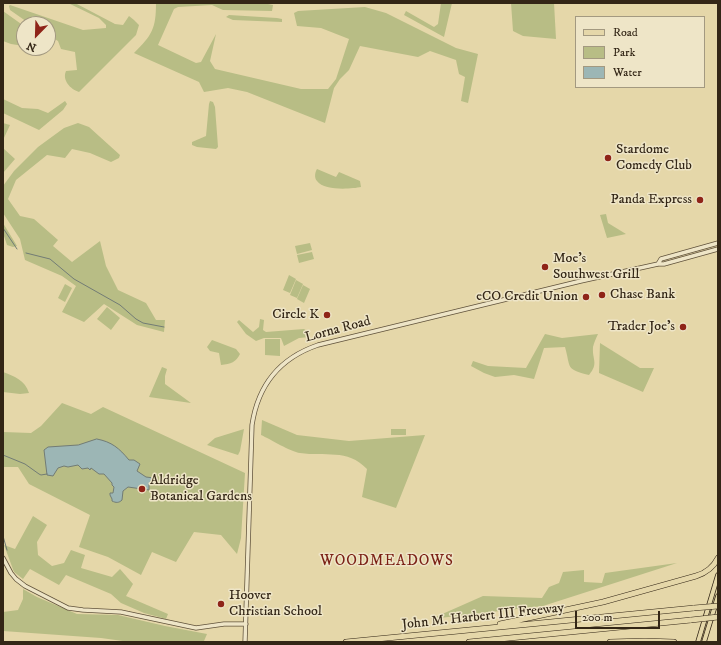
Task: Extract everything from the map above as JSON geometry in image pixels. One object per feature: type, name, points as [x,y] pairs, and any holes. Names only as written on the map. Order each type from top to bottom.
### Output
[{"type":"highway","points":[[470,630],[603,602],[696,576],[712,568],[718,558]]},
{"type":"highway","name":"John M. Harbert III Freeway","points":[[346,642],[718,606]]},
{"type":"highway","name":"John M. Harbert III Freeway","points":[[472,642],[718,617]]},
{"type":"highway","points":[[610,642],[674,642]]},
{"type":"main road","points":[[698,642],[718,575]]},
{"type":"main road","points":[[704,642],[718,596]]},
{"type":"street","name":"Lorna Road","points":[[658,264],[661,259],[718,243]]},
{"type":"street","name":"Lorna Road","points":[[245,642],[252,425],[256,407],[263,390],[271,376],[282,365],[303,350],[318,345],[585,280],[664,264],[717,250]]},
{"type":"street","points":[[3,558],[16,579],[32,590],[68,608],[121,612],[196,628],[224,624],[246,624]]},
{"type":"green space","points":[[68,3],[75,3],[115,24],[123,25],[129,16],[139,25],[136,35],[79,92],[68,84],[65,78],[66,71],[77,70],[75,52],[61,49],[56,40],[56,21],[83,30],[106,28],[106,25],[99,18]]},
{"type":"green space","points":[[156,3],[263,3],[273,5],[272,11],[223,10],[212,5],[178,7],[174,9],[158,45],[196,63],[201,62],[216,34],[210,61],[215,69],[301,89],[328,89],[336,79],[349,39],[321,28],[297,26],[294,13],[298,11],[365,7],[386,13],[456,48],[478,54],[468,103],[461,101],[465,77],[459,74],[456,60],[430,51],[418,57],[360,46],[349,70],[334,88],[325,123],[247,92],[228,88],[204,92],[199,82],[134,53],[152,31],[155,19]]},
{"type":"green space","points":[[441,3],[452,3],[444,37],[404,15],[406,11],[434,27],[438,24]]},
{"type":"green space","points":[[511,3],[554,3],[556,39],[523,36],[513,31]]},
{"type":"green space","points":[[10,5],[42,16],[19,16],[10,10]]},
{"type":"green space","points":[[3,11],[16,20],[16,45],[3,41]]},
{"type":"green space","points":[[229,15],[277,18],[282,19],[282,22],[233,20],[226,17]]},
{"type":"green space","points":[[3,99],[22,108],[38,109],[48,113],[65,101],[67,104],[63,110],[39,130],[3,113]]},
{"type":"green space","points":[[210,101],[213,102],[215,107],[218,147],[216,149],[192,145],[192,142],[206,136]]},
{"type":"green space","points":[[3,123],[10,125],[3,140]]},
{"type":"green space","points":[[78,123],[89,127],[120,155],[119,158],[111,162],[90,153],[72,149],[65,158],[47,155],[16,180],[8,199],[20,216],[34,219],[58,240],[53,246],[72,262],[100,241],[106,266],[118,290],[146,303],[156,320],[165,320],[164,332],[137,325],[104,304],[84,322],[62,312],[76,286],[62,276],[25,260],[20,239],[3,213],[3,186],[14,171],[38,147],[64,128]]},
{"type":"green space","points":[[3,148],[15,159],[3,173]]},
{"type":"green space","points":[[317,169],[336,177],[339,172],[360,181],[361,187],[345,189],[331,188],[320,184],[315,178]]},
{"type":"green space","points":[[606,214],[608,223],[626,234],[607,238],[600,215]]},
{"type":"green space","points":[[3,223],[17,246],[13,247],[7,245],[3,233]]},
{"type":"green space","points":[[310,243],[312,250],[297,254],[295,246]]},
{"type":"green space","points":[[312,252],[314,259],[299,263],[297,255]]},
{"type":"green space","points":[[289,275],[296,279],[290,293],[283,290]]},
{"type":"green space","points":[[296,280],[303,284],[297,298],[290,295]]},
{"type":"green space","points":[[65,284],[72,288],[65,302],[58,298]]},
{"type":"green space","points":[[303,285],[310,289],[304,303],[297,299]]},
{"type":"green space","points":[[107,307],[120,318],[111,330],[97,319]]},
{"type":"green space","points":[[260,319],[264,320],[263,330],[266,332],[304,329],[310,333],[310,337],[299,338],[284,346],[281,338],[264,338],[256,341],[246,334],[237,322],[239,320],[253,332],[259,327]]},
{"type":"green space","points":[[545,334],[562,338],[598,334],[593,347],[594,367],[589,375],[576,371],[570,367],[565,347],[544,348],[534,379],[514,375],[495,377],[471,366],[473,361],[488,366],[526,368]]},
{"type":"green space","points":[[265,339],[280,339],[280,356],[265,355]]},
{"type":"green space","points":[[212,340],[236,349],[240,354],[237,359],[228,364],[221,365],[219,353],[210,351],[207,347]]},
{"type":"green space","points":[[600,343],[640,368],[654,368],[643,392],[599,373]]},
{"type":"green space","points":[[162,367],[167,369],[165,384],[191,403],[149,397]]},
{"type":"green space","points":[[3,372],[22,382],[29,393],[20,394],[3,392]]},
{"type":"green space","name":"Aldridge Botanical Gardens","points":[[62,403],[91,414],[103,407],[245,473],[241,538],[237,554],[221,535],[194,532],[176,562],[152,552],[141,575],[108,557],[79,547],[90,515],[29,484],[18,467],[3,467],[3,432],[31,433],[41,426]]},
{"type":"green space","points":[[262,420],[297,435],[349,441],[425,435],[396,508],[362,497],[367,469],[359,462],[344,456],[300,453],[291,450],[261,435]]},
{"type":"green space","points":[[244,429],[238,455],[207,445],[215,438]]},
{"type":"green space","points":[[391,429],[406,429],[406,435],[391,435]]},
{"type":"green space","points":[[33,516],[47,525],[37,542],[38,555],[52,566],[64,563],[71,550],[85,555],[81,568],[112,577],[120,569],[133,584],[126,596],[168,614],[166,619],[144,613],[121,603],[111,594],[66,575],[59,585],[30,569],[23,579],[14,572],[4,545],[15,549]]},
{"type":"green space","points":[[677,563],[543,606],[431,619],[483,596],[542,598],[549,587],[559,583],[563,572],[584,570],[584,582],[602,583],[605,573]]},
{"type":"green space","points":[[23,589],[37,597],[77,614],[118,615],[207,634],[204,641],[130,642],[101,638],[3,631],[3,612],[18,610],[23,599]]},
{"type":"water","points":[[97,439],[111,444],[129,460],[134,460],[140,464],[137,471],[146,477],[154,478],[149,484],[149,490],[128,487],[123,491],[122,500],[120,502],[116,502],[112,501],[110,495],[110,493],[113,493],[114,487],[112,483],[104,474],[99,474],[91,468],[90,470],[88,468],[82,469],[78,465],[68,467],[64,466],[58,468],[53,476],[47,475],[44,450],[48,447],[78,445]]},
{"type":"waterway","points":[[3,228],[17,249]]},
{"type":"waterway","points":[[26,253],[50,259],[74,279],[120,305],[143,323],[164,327]]},
{"type":"waterway","points":[[3,455],[25,464],[41,475],[47,474]]},
{"type":"waterway","points":[[3,536],[7,550]]},
{"type":"place","name":"Stardome Comedy Club","points":[[608,158]]},
{"type":"place","name":"Panda Express","points":[[700,200]]},
{"type":"place","name":"Moe's Southwest Grill","points":[[545,267]]},
{"type":"place","name":"Chase Bank","points":[[602,295]]},
{"type":"place","name":"eCO Credit Union","points":[[586,297]]},
{"type":"place","name":"Circle K","points":[[327,315]]},
{"type":"place","name":"Trader Joe's","points":[[683,327]]},
{"type":"place","name":"Aldridge Botanical Gardens","points":[[142,489]]},
{"type":"place","name":"Hoover Christian School","points":[[221,604]]},
{"type":"district","name":"WOODMEADOWS","points":[[387,562]]}]
